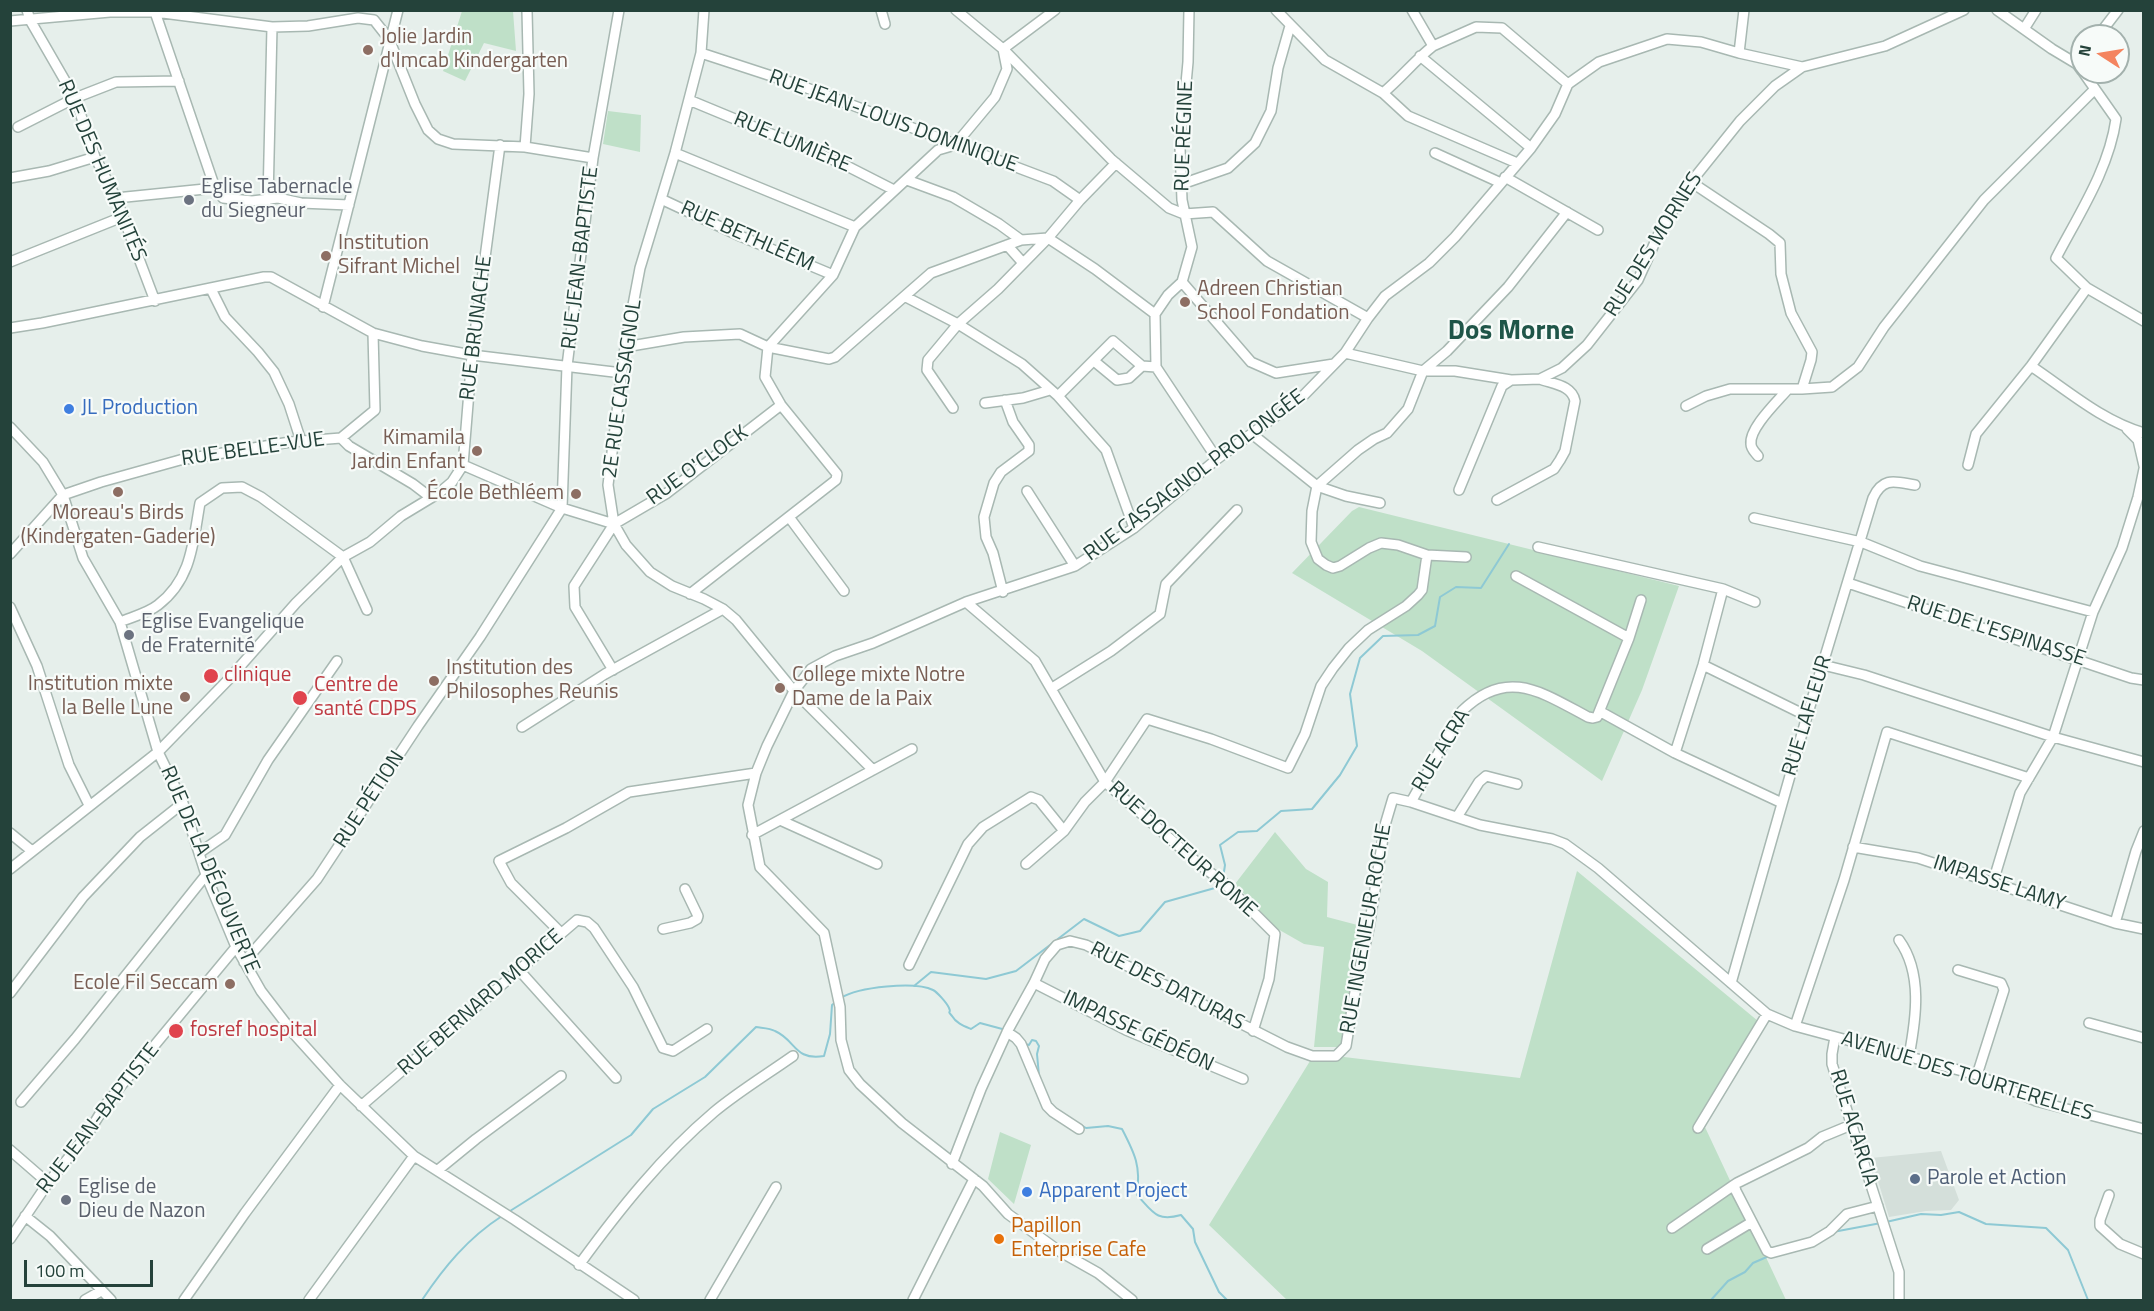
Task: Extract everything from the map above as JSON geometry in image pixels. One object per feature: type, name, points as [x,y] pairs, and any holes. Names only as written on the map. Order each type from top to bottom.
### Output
[{"type":"street","points":[[246,22],[247,10]]},
{"type":"street","points":[[323,307],[398,10]]},
{"type":"street","name":"RUE JEAN-BAPTISTE","points":[[562,508],[567,366],[593,158],[619,10]]},
{"type":"street","name":"2E RUE CASSAGNOL","points":[[704,10],[701,53],[675,153],[640,268],[625,347],[608,485],[614,524],[626,545],[650,572],[672,586],[723,609],[736,620],[794,691],[873,771]]},
{"type":"street","points":[[881,10],[885,24]]},
{"type":"street","points":[[956,10],[1003,49],[1116,163],[1169,208],[1184,214],[1213,213],[1267,261],[1368,318]]},
{"type":"street","points":[[1003,49],[1055,10]]},
{"type":"street","name":"RUE RÉGINE","points":[[1182,282],[1192,247],[1184,214],[1180,148],[1188,62],[1189,10]]},
{"type":"street","points":[[1276,10],[1325,60],[1383,93],[1408,116],[1517,163]]},
{"type":"street","points":[[1412,10],[1433,46]]},
{"type":"street","points":[[1740,53],[1744,10]]},
{"type":"street","points":[[1997,10],[2052,50],[2070,60]]},
{"type":"street","points":[[2024,29],[2036,10]]},
{"type":"street","points":[[2107,24],[2118,10]]},
{"type":"street","points":[[10,21],[28,15],[110,11],[155,12],[272,27],[308,26],[358,18],[374,20],[389,39],[428,130],[438,139],[453,144],[525,147],[593,158]]},
{"type":"street","points":[[525,147],[529,94],[527,11]]},
{"type":"street","points":[[1383,93],[1433,46],[1476,27],[1502,28],[1568,84],[1599,62],[1667,39],[1701,42],[1802,67],[1885,46],[1960,11]]},
{"type":"street","points":[[155,12],[215,188],[223,198],[252,201],[278,198],[301,203],[349,205]]},
{"type":"street","name":"RUE DES HUMANITÉS","points":[[28,15],[75,98],[95,157],[116,198],[156,301]]},
{"type":"street","points":[[1182,184],[1228,168],[1255,143],[1271,111],[1278,68],[1290,26]]},
{"type":"street","points":[[268,200],[272,27]]},
{"type":"street","points":[[690,594],[834,482],[837,474],[781,405],[765,377],[768,347],[833,275],[855,227],[938,150],[955,145],[995,98],[1007,69],[1003,49]]},
{"type":"street","name":"RUE JEAN-LOUIS DOMINIQUE","points":[[701,53],[799,85],[1053,181],[1080,200]]},
{"type":"street","points":[[1420,56],[1531,148]]},
{"type":"street","name":"RUE DES MORNES","points":[[1345,353],[1423,371],[1455,371],[1511,380],[1540,379],[1562,368],[1587,345],[1638,280],[1660,231],[1691,182],[1740,121],[1775,86],[1802,67]]},
{"type":"street","points":[[18,127],[75,98],[116,82],[179,81]]},
{"type":"street","name":"RUE CASSAGNOL PROLONGÉE","points":[[952,1164],[902,1123],[860,1084],[849,1070],[841,1040],[837,990],[824,933],[760,867],[748,805],[756,773],[794,691],[811,669],[835,656],[873,643],[966,602],[1075,567],[1134,528],[1217,459],[1302,397],[1345,353],[1385,296],[1449,245],[1531,148],[1555,114],[1568,84]]},
{"type":"street","points":[[2093,84],[2116,119],[2114,134],[2102,168],[2056,258],[2087,288],[2144,321]]},
{"type":"street","points":[[1686,406],[1706,396],[1730,389],[1832,387],[1858,367],[1884,327],[1984,200],[2096,89]]},
{"type":"street","name":"RUE LUMIÈRE","points":[[689,100],[842,162],[894,189]]},
{"type":"street","name":"RUE BRUNACHE","points":[[463,465],[472,355],[500,145]]},
{"type":"street","points":[[675,153],[855,227]]},
{"type":"street","points":[[1435,153],[1503,180],[1598,230]]},
{"type":"street","points":[[10,178],[49,171],[95,157]]},
{"type":"street","points":[[952,408],[927,370],[928,360],[958,324],[1048,238],[1080,200],[1116,163]]},
{"type":"street","points":[[907,180],[953,198],[999,224],[1021,240]]},
{"type":"street","points":[[1691,182],[1780,243],[1782,274],[1791,313],[1812,352],[1802,389]]},
{"type":"street","points":[[116,198],[215,188]]},
{"type":"street","name":"RUE BETHLÉEM","points":[[661,199],[740,236],[833,275]]},
{"type":"street","points":[[1466,557],[1427,555],[1398,545],[1381,543],[1340,567],[1334,568],[1326,565],[1318,559],[1311,542],[1311,520],[1317,486],[1358,450],[1374,438],[1387,433],[1408,409],[1423,371],[1447,351],[1508,287],[1566,212]]},
{"type":"street","points":[[10,262],[122,216]]},
{"type":"street","points":[[625,347],[684,337],[740,334],[768,347],[829,359],[836,357],[932,273],[1021,240],[1048,238],[1095,269],[1155,314]]},
{"type":"street","points":[[1007,245],[1023,263]]},
{"type":"street","points":[[10,328],[271,277],[373,333],[422,346],[472,355],[622,373]]},
{"type":"street","points":[[1217,459],[1156,367],[1155,314],[1168,295],[1182,282],[1251,362],[1276,373],[1335,364]]},
{"type":"street","points":[[1968,465],[1977,434],[2031,366],[2087,288]]},
{"type":"street","points":[[211,289],[225,318],[274,372],[289,404],[301,441]]},
{"type":"street","points":[[906,297],[958,324],[1022,363],[1058,396],[1106,450],[1134,528]]},
{"type":"street","points":[[341,438],[375,411],[373,333]]},
{"type":"street","points":[[1058,396],[1113,341],[1142,366],[1156,367]]},
{"type":"street","points":[[1094,361],[1117,380],[1129,378],[1142,366]]},
{"type":"street","points":[[1993,882],[2020,793],[2053,737],[2093,612],[2123,543],[2138,497],[2144,468],[2138,440],[2126,428],[2031,366]]},
{"type":"street","points":[[1497,500],[1554,469],[1564,451],[1575,401],[1573,394],[1567,388],[1540,379]]},
{"type":"street","points":[[1459,490],[1502,386],[1511,380]]},
{"type":"street","points":[[1758,456],[1750,442],[1752,434],[1788,389]]},
{"type":"street","points":[[985,403],[1023,398],[1050,390]]},
{"type":"street","points":[[1003,592],[993,553],[986,537],[985,510],[994,483],[1001,471],[1029,451],[1029,445],[1013,422],[1005,400]]},
{"type":"street","name":"RUE O'CLOCK","points":[[614,524],[667,493],[781,405]]},
{"type":"street","name":"RUE DE LA DÉCOUVERTE","points":[[10,428],[43,462],[63,495],[83,558],[120,622],[159,752],[183,803],[206,875],[236,947],[261,991],[294,1034],[340,1084],[414,1156],[634,1300]]},
{"type":"street","points":[[2126,428],[2144,433]]},
{"type":"street","points":[[1252,434],[1317,486],[1346,496],[1380,503]]},
{"type":"street","name":"RUE BELLE-VUE","points":[[63,495],[180,460],[301,441],[341,438],[349,446],[413,484],[430,497]]},
{"type":"street","points":[[10,869],[159,752],[228,680],[296,603],[343,557],[370,542],[400,516],[439,493],[452,482],[463,465],[562,508],[614,524],[574,586],[575,607],[613,670]]},
{"type":"street","name":"RUE LAFLEUR","points":[[1731,983],[1807,716],[1878,488],[1884,483],[1893,481],[1915,485]]},
{"type":"street","points":[[120,622],[157,606],[177,585],[190,560],[200,503],[222,488],[242,487],[261,497],[343,557],[367,610]]},
{"type":"street","points":[[1027,491],[1075,567]]},
{"type":"street","points":[[10,554],[63,495]]},
{"type":"street","name":"RUE PÉTION","points":[[244,962],[317,879],[418,726],[480,638],[562,508]]},
{"type":"street","points":[[1052,688],[1087,667],[1160,614],[1166,584],[1237,510]]},
{"type":"street","points":[[789,518],[844,591]]},
{"type":"street","points":[[1754,518],[1861,542],[1920,566],[2093,612]]},
{"type":"street","points":[[1538,547],[1723,589],[1755,602]]},
{"type":"street","points":[[1026,864],[1064,831],[1084,802],[1105,782],[1147,719],[1212,739],[1288,768],[1305,734],[1322,686],[1333,668],[1368,630],[1407,606],[1422,590],[1427,555]]},
{"type":"street","points":[[1516,576],[1629,638]]},
{"type":"street","name":"RUE DE L'ESPINASSE","points":[[1848,583],[2078,658],[2131,678],[2144,680]]},
{"type":"street","points":[[1675,753],[1703,665],[1723,589]]},
{"type":"street","points":[[1641,600],[1600,712],[1675,753],[1782,803]]},
{"type":"street","name":"RUE DOCTEUR ROME","points":[[966,602],[1035,661],[1105,782],[1223,882],[1275,934],[1269,979],[1253,1031]]},
{"type":"street","points":[[10,607],[37,666],[69,765],[89,805]]},
{"type":"street","points":[[522,727],[613,670],[723,609]]},
{"type":"street","points":[[199,853],[225,835],[268,760],[337,661]]},
{"type":"street","points":[[1703,665],[1807,716]]},
{"type":"street","points":[[1823,665],[1864,675],[2053,737],[2144,762]]},
{"type":"street","name":"RUE ACRA","points":[[1411,802],[1462,711],[1473,700],[1490,690],[1520,687],[1542,693],[1593,718],[1597,717],[1600,712]]},
{"type":"street","points":[[1796,1026],[1844,880],[1887,732],[2029,778]]},
{"type":"street","points":[[752,835],[912,749]]},
{"type":"street","points":[[561,933],[511,883],[499,861],[566,828],[629,792],[756,773]]},
{"type":"street","points":[[1457,816],[1479,782],[1486,776],[1517,783]]},
{"type":"street","points":[[909,965],[968,844],[982,827],[1031,797],[1039,800],[1064,831]]},
{"type":"street","name":"AVENUE DES TOURTERELLES","points":[[1393,798],[1480,825],[1552,839],[1576,851],[1767,1014],[1796,1026],[1977,1076],[2036,1101],[2144,1129]]},
{"type":"street","name":"RUE INGENIEUR ROCHE","points":[[1336,1056],[1346,1046],[1369,928],[1385,825],[1393,798]]},
{"type":"street","points":[[10,993],[83,897],[140,837],[183,803]]},
{"type":"street","points":[[780,820],[877,864]]},
{"type":"street","points":[[2115,923],[2144,831]]},
{"type":"street","points":[[10,833],[32,851]]},
{"type":"street","name":"IMPASSE LAMY","points":[[1852,847],[1918,858],[2115,923],[2144,929]]},
{"type":"street","points":[[21,1102],[75,1039],[206,875]]},
{"type":"street","points":[[663,929],[690,923],[697,919],[698,916],[685,889]]},
{"type":"street","name":"RUE BERNARD MORICE","points":[[361,1106],[577,920],[587,922],[594,928],[633,987],[665,1050],[673,1051],[707,1029]]},
{"type":"street","points":[[1899,940],[1910,959],[1916,1003],[1909,1056]]},
{"type":"street","name":"RUE DES DATURAS","points":[[952,1164],[981,1089],[1007,1032],[1045,960],[1057,945],[1070,941],[1086,945],[1287,1047],[1312,1056],[1336,1056]]},
{"type":"street","name":"RUE JEAN-BAPTISTE","points":[[10,1239],[48,1183],[87,1136],[106,1104],[236,947]]},
{"type":"street","points":[[519,970],[616,1078]]},
{"type":"street","points":[[1958,970],[2001,983],[2004,990],[1977,1076]]},
{"type":"street","name":"IMPASSE GÉDÉON","points":[[1034,983],[1126,1030],[1243,1079]]},
{"type":"street","points":[[1698,1128],[1767,1014]]},
{"type":"street","points":[[2089,1023],[2144,1038]]},
{"type":"street","points":[[1007,1032],[1021,1044],[1047,1106],[1079,1129]]},
{"type":"street","name":"RUE ACARCIA","points":[[1835,1037],[1832,1064],[1899,1272],[1899,1300]]},
{"type":"street","points":[[579,1265],[603,1231],[661,1163],[714,1112],[793,1056]]},
{"type":"street","points":[[438,1170],[561,1076]]},
{"type":"street","points":[[184,1300],[340,1084]]},
{"type":"street","points":[[1672,1228],[1734,1185],[1808,1148],[1822,1137],[1851,1125]]},
{"type":"street","points":[[10,1150],[48,1183]]},
{"type":"street","points":[[309,1300],[414,1156]]},
{"type":"street","points":[[952,1164],[974,1179],[1008,1214],[1059,1251],[1098,1272],[1121,1297],[1132,1300]]},
{"type":"street","points":[[913,1300],[974,1179]]},
{"type":"street","points":[[1734,1185],[1767,1251],[1773,1253],[1812,1242],[1830,1231],[1847,1214],[1878,1206]]},
{"type":"street","points":[[710,1300],[776,1187]]},
{"type":"street","points":[[2109,1195],[2100,1226],[2120,1244],[2144,1254]]},
{"type":"street","points":[[25,1216],[51,1236],[111,1300]]},
{"type":"street","points":[[1707,1249],[1752,1222]]},
{"type":"street","points":[[85,1300],[101,1291]]},
{"type":"shaded area","name":"Parole et Action","points":[[1941,1151],[1959,1200],[1951,1210],[1926,1211],[1889,1217],[1871,1158]]},
{"type":"green space","points":[[462,11],[513,11],[516,51],[484,43],[465,81],[443,71]]},
{"type":"green space","points":[[608,111],[641,115],[640,152],[603,144]]},
{"type":"green space","points":[[1359,507],[1679,586],[1642,690],[1602,781],[1422,651],[1292,573],[1352,511]]},
{"type":"green space","points":[[1275,832],[1306,869],[1328,882],[1327,917],[1365,927],[1343,1047],[1314,1047],[1324,947],[1304,944],[1276,928],[1235,884]]},
{"type":"green space","points":[[1577,871],[1764,1026],[1704,1125],[1786,1300],[1287,1300],[1209,1225],[1310,1061],[1344,1057],[1520,1078]]},
{"type":"green space","points":[[1000,1132],[1031,1145],[1014,1204],[988,1179]]},
{"type":"waterway","points":[[1223,878],[1225,865],[1220,845],[1238,832],[1257,831],[1281,811],[1312,809],[1340,775],[1357,746],[1350,694],[1360,658],[1383,636],[1418,635],[1435,626],[1440,597],[1456,587],[1481,588],[1509,544]]},
{"type":"waterway","points":[[914,986],[931,972],[986,979],[1016,971],[1084,919],[1119,936],[1140,931],[1165,902],[1222,886]]},
{"type":"waterway","points":[[841,998],[873,988],[925,987],[939,995],[948,1006],[949,1013],[963,1025],[971,1029],[980,1023],[1006,1030]]},
{"type":"waterway","points":[[510,1211],[631,1135],[653,1109],[705,1077],[756,1027],[771,1029],[782,1035],[801,1053],[814,1057],[824,1056],[830,1034],[832,1005],[837,1001]]},
{"type":"waterway","points":[[1025,1044],[1029,1045],[1032,1040],[1036,1041],[1039,1046],[1037,1054],[1039,1076]]},
{"type":"waterway","points":[[1081,1125],[1086,1128],[1108,1126],[1122,1129],[1136,1160],[1137,1195],[1151,1211],[1160,1216],[1181,1215],[1193,1229],[1195,1242],[1219,1292],[1227,1300]]},
{"type":"waterway","points":[[1886,1222],[1921,1214],[1941,1215],[1959,1212],[1986,1224],[2046,1228],[2068,1250],[2088,1300]]},
{"type":"waterway","points":[[422,1300],[457,1254],[502,1216]]},
{"type":"waterway","points":[[1833,1232],[1881,1223]]},
{"type":"waterway","points":[[1711,1300],[1728,1281],[1745,1272],[1753,1263],[1769,1256]]},
{"type":"place","name":"Jolie Jardin d'Imcab Kindergarten","points":[[368,50]]},
{"type":"place","name":"Eglise Tabernacle du Siegneur","points":[[189,200]]},
{"type":"place","name":"Institution Sifrant Michel","points":[[326,256]]},
{"type":"place","name":"Adreen Christian School Fondation","points":[[1185,302]]},
{"type":"place","name":"JL Production","points":[[69,409]]},
{"type":"place","name":"Kimamila Jardin Enfant","points":[[477,451]]},
{"type":"place","name":"Moreau's Birds (Kindergaten-Gaderie)","points":[[118,492]]},
{"type":"place","name":"École Bethléem","points":[[576,494]]},
{"type":"place","name":"Eglise Evangelique de Fraternité","points":[[129,635]]},
{"type":"place","name":"clinique","points":[[211,676]]},
{"type":"place","name":"Institution des Philosophes Reunis","points":[[434,681]]},
{"type":"place","name":"College mixte Notre Dame de la Paix","points":[[780,688]]},
{"type":"place","name":"Institution mixte la Belle Lune","points":[[185,697]]},
{"type":"place","name":"Centre de santé CDPS","points":[[300,698]]},
{"type":"place","name":"Ecole Fil Seccam","points":[[230,984]]},
{"type":"place","name":"fosref hospital","points":[[176,1031]]},
{"type":"place","name":"Parole et Action","points":[[1915,1179]]},
{"type":"place","name":"Apparent Project","points":[[1027,1192]]},
{"type":"place","name":"Eglise de Dieu de Nazon","points":[[66,1200]]},
{"type":"place","name":"Papillon Enterprise Cafe","points":[[999,1239]]},
{"type":"district","name":"Dos Morne","points":[[1511,332]]}]
